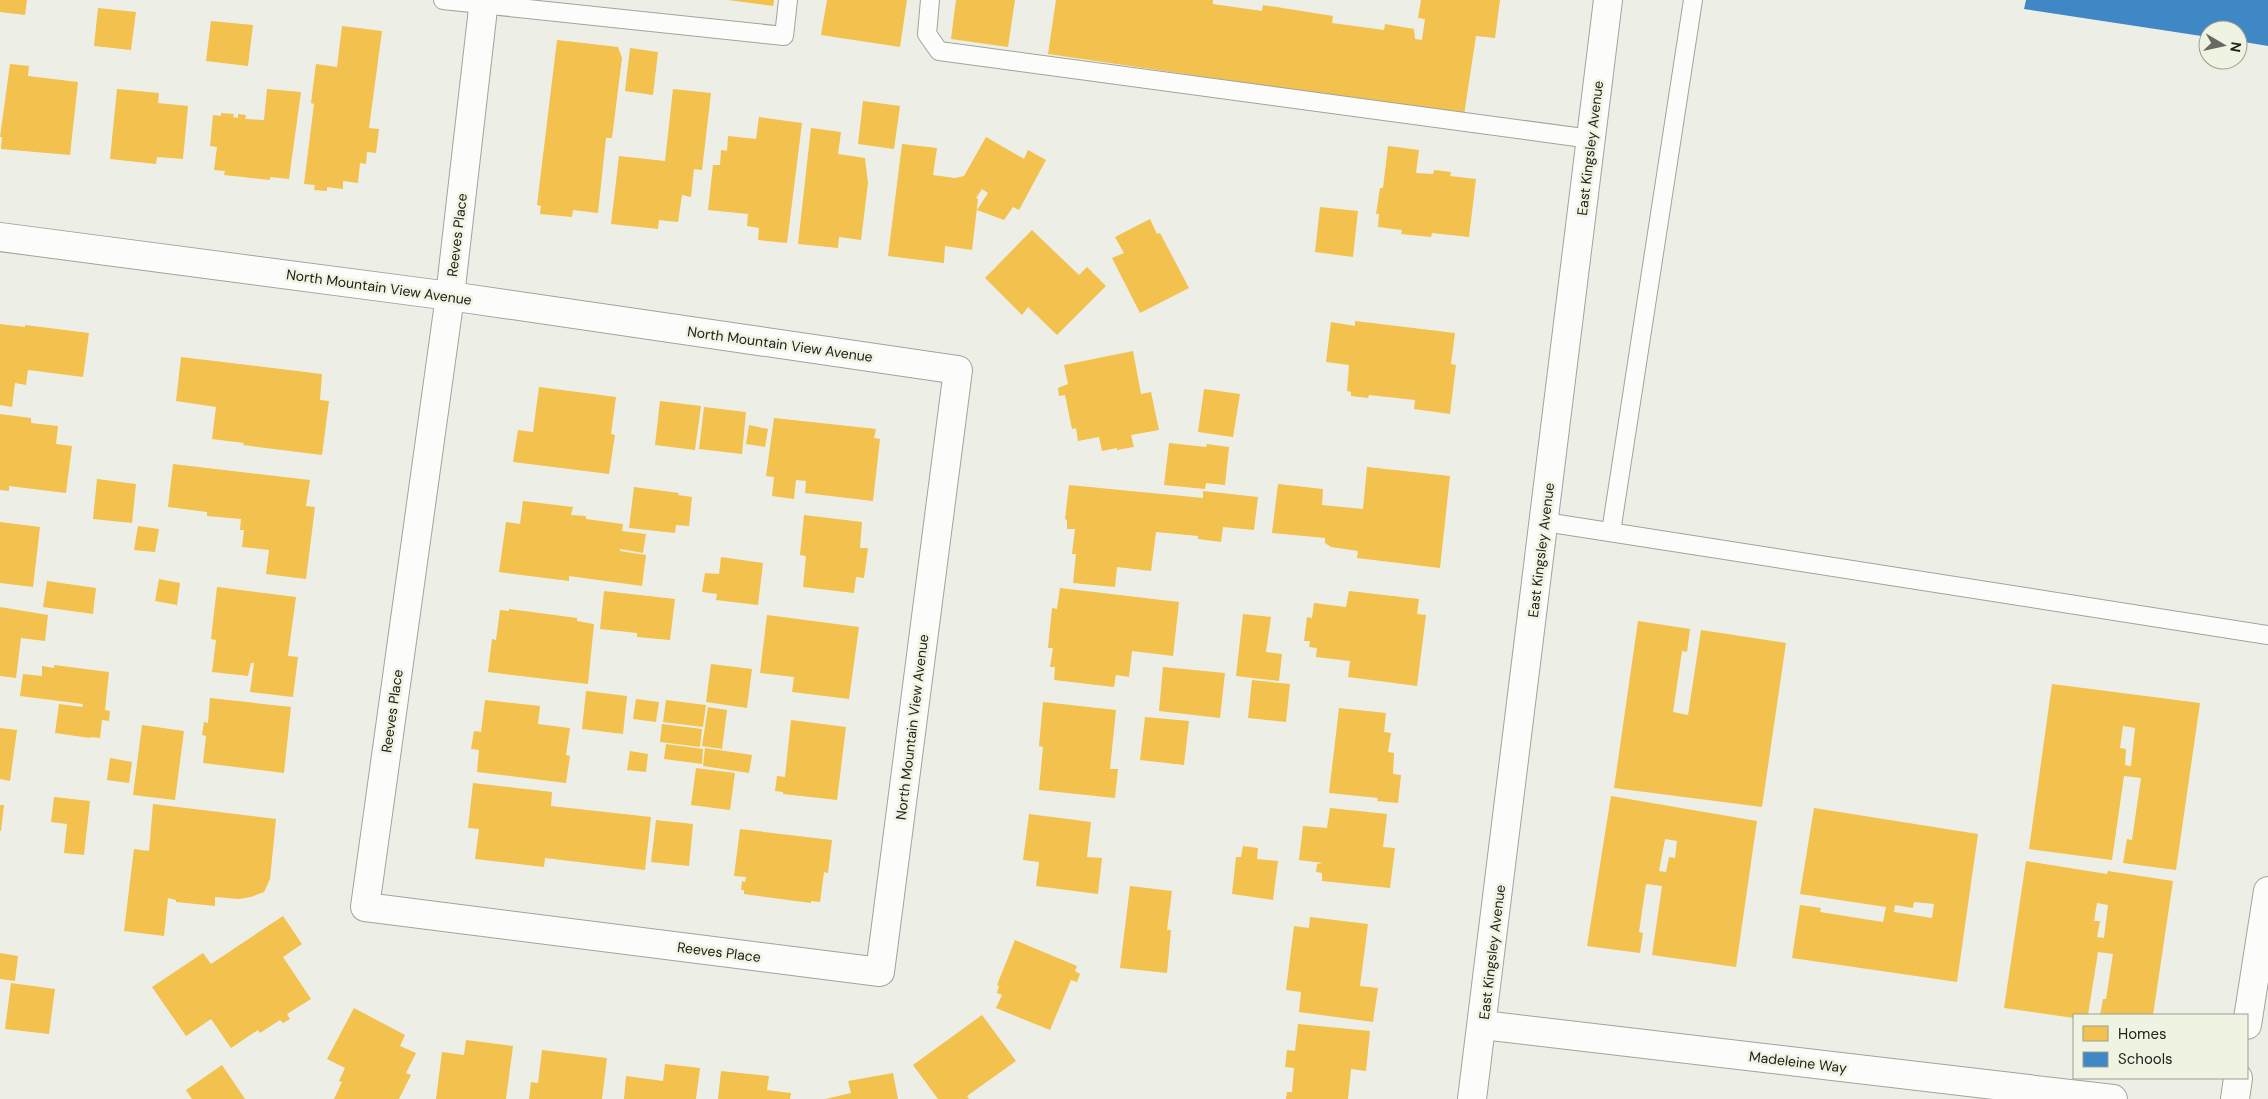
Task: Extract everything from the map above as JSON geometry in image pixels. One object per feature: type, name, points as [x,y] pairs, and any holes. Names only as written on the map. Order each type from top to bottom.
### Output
[{"type":"street","name":"East Kingsley Avenue","points":[[1472,1099],[1483,1025],[1608,0]]},
{"type":"street","name":"Reeves Place","points":[[484,2],[450,296],[365,907],[880,972]]},
{"type":"street","name":"North Mountain View Avenue","points":[[0,237],[450,296],[958,370],[880,972]]},
{"type":"street","points":[[2248,1019],[2268,891]]},
{"type":"street","name":"Madeleine Way","points":[[1483,1025],[2114,1099]]},
{"type":"street","points":[[2235,1099],[2238,1079]]},
{"type":"lane","points":[[443,0],[484,2],[784,36],[788,0]]},
{"type":"lane","points":[[930,0],[927,34],[939,51],[1591,139]]},
{"type":"lane","points":[[1611,532],[1693,0]]},
{"type":"lane","points":[[1544,522],[2268,634]]},
{"type":"building: Homes","points":[[0,0],[27,0],[25,15],[0,12]]},
{"type":"building: Homes","points":[[728,0],[774,0],[773,6]]},
{"type":"building: Homes","points":[[827,0],[907,0],[900,47],[821,35]]},
{"type":"building: Homes","points":[[956,0],[1015,0],[1008,47],[951,39]]},
{"type":"building: Homes","points":[[1056,0],[1213,0],[1213,4],[1262,11],[1263,5],[1333,16],[1332,23],[1384,30],[1385,24],[1414,29],[1415,39],[1422,40],[1425,19],[1418,18],[1421,0],[1500,0],[1495,38],[1476,36],[1464,115],[1048,54]]},
{"type":"building: Homes","points":[[98,8],[136,12],[131,50],[94,46]]},
{"type":"building: Homes","points":[[211,21],[253,25],[248,66],[206,61]]},
{"type":"building: Homes","points":[[342,26],[382,31],[369,128],[379,129],[376,153],[367,152],[366,164],[360,163],[358,183],[343,181],[343,189],[327,187],[327,191],[314,190],[315,185],[304,184],[314,104],[311,103],[316,64],[337,67]]},
{"type":"building: Homes","points":[[557,40],[618,47],[622,58],[612,138],[606,138],[598,213],[573,210],[572,217],[540,214],[541,206],[537,205]]},
{"type":"building: Homes","points":[[630,48],[658,52],[653,95],[625,91]]},
{"type":"building: Homes","points":[[10,64],[29,66],[28,76],[78,82],[70,155],[1,149],[2,137],[0,137]]},
{"type":"building: Homes","points":[[117,89],[159,93],[158,103],[188,106],[183,159],[157,157],[156,164],[110,159]]},
{"type":"building: Homes","points":[[267,89],[301,92],[289,179],[270,177],[270,180],[224,175],[225,171],[214,170],[217,147],[210,146],[213,115],[221,116],[221,113],[234,114],[233,117],[238,118],[238,114],[246,115],[245,119],[264,120]]},
{"type":"building: Homes","points":[[673,89],[711,93],[702,170],[694,169],[691,197],[682,195],[678,222],[659,220],[658,229],[611,224],[619,156],[665,161]]},
{"type":"building: Homes","points":[[863,101],[900,106],[894,149],[858,144]]},
{"type":"building: Homes","points":[[759,117],[802,123],[787,243],[758,240],[759,228],[747,226],[748,214],[708,210],[713,165],[720,165],[721,150],[727,151],[728,136],[756,139]]},
{"type":"building: Homes","points":[[811,128],[841,132],[838,154],[865,158],[868,183],[861,240],[839,237],[838,248],[798,244]]},
{"type":"building: Homes","points":[[986,137],[1024,159],[1028,150],[1046,160],[1019,210],[1013,207],[1004,220],[977,210],[988,193],[982,189],[976,198],[978,199],[972,250],[945,246],[944,263],[888,256],[902,144],[937,148],[933,175],[955,178],[964,176]]},
{"type":"building: Homes","points":[[1388,146],[1419,150],[1416,173],[1433,174],[1434,170],[1451,172],[1450,176],[1476,179],[1469,237],[1432,233],[1431,237],[1401,234],[1402,230],[1378,227],[1379,214],[1376,214],[1380,188],[1383,188]]},
{"type":"building: Homes","points":[[1320,207],[1358,211],[1353,257],[1315,252]]},
{"type":"building: Homes","points":[[1150,219],[1157,234],[1160,233],[1189,288],[1140,313],[1112,258],[1124,253],[1115,237]]},
{"type":"building: Homes","points":[[1032,230],[1079,275],[1087,267],[1106,286],[1057,335],[1028,307],[1022,315],[985,278]]},
{"type":"building: Homes","points":[[1355,321],[1455,333],[1451,364],[1456,365],[1450,414],[1414,409],[1415,400],[1369,395],[1368,398],[1351,396],[1351,392],[1347,391],[1349,365],[1326,362],[1331,322],[1355,326]]},
{"type":"building: Homes","points":[[0,324],[25,327],[25,325],[89,333],[83,377],[28,370],[26,385],[15,383],[12,407],[0,405]]},
{"type":"building: Homes","points":[[1133,351],[1141,394],[1151,392],[1159,430],[1131,435],[1134,447],[1117,450],[1117,448],[1102,451],[1099,437],[1078,441],[1076,428],[1072,429],[1065,395],[1059,396],[1058,388],[1068,384],[1064,365]]},
{"type":"building: Homes","points":[[181,357],[322,374],[320,400],[329,401],[322,455],[212,439],[216,407],[176,401]]},
{"type":"building: Homes","points":[[539,387],[616,397],[611,434],[615,435],[609,474],[513,462],[518,430],[533,432]]},
{"type":"building: Homes","points":[[1204,389],[1240,394],[1233,437],[1198,432]]},
{"type":"building: Homes","points":[[660,401],[701,406],[695,450],[655,445]]},
{"type":"building: Homes","points":[[704,407],[746,412],[742,454],[699,449]]},
{"type":"building: Homes","points":[[0,414],[31,418],[31,423],[58,426],[56,444],[72,446],[66,493],[9,486],[9,491],[0,490]]},
{"type":"building: Homes","points":[[774,418],[876,429],[874,438],[880,439],[873,501],[805,493],[806,481],[796,480],[794,499],[772,496],[774,477],[766,476]]},
{"type":"building: Homes","points":[[749,425],[768,429],[765,447],[746,444]]},
{"type":"building: Homes","points":[[1169,443],[1206,447],[1207,444],[1229,447],[1225,485],[1206,483],[1205,489],[1164,485]]},
{"type":"building: Homes","points":[[173,464],[310,480],[306,506],[315,507],[306,579],[266,574],[269,550],[242,547],[244,530],[240,530],[241,519],[207,516],[207,512],[168,507]]},
{"type":"building: Homes","points":[[1367,467],[1450,476],[1440,568],[1357,558],[1358,551],[1331,547],[1325,543],[1325,538],[1272,533],[1278,484],[1323,489],[1322,505],[1363,509]]},
{"type":"building: Homes","points":[[97,479],[136,484],[132,523],[93,519]]},
{"type":"building: Homes","points":[[1069,485],[1203,498],[1203,491],[1258,497],[1254,530],[1223,527],[1221,542],[1198,539],[1198,536],[1156,532],[1151,571],[1117,567],[1115,587],[1073,583],[1076,554],[1072,554],[1075,529],[1067,529],[1067,520],[1065,519]]},
{"type":"building: Homes","points":[[634,487],[679,493],[678,495],[692,497],[689,526],[676,525],[675,533],[629,528]]},
{"type":"building: Homes","points":[[523,501],[573,507],[571,515],[586,516],[586,519],[623,524],[622,531],[646,534],[643,553],[620,549],[620,551],[646,555],[642,586],[569,576],[569,581],[499,572],[506,522],[520,524]]},
{"type":"building: Homes","points":[[804,515],[862,522],[860,548],[868,548],[864,578],[856,577],[854,593],[803,587],[806,556],[800,555]]},
{"type":"building: Homes","points":[[0,522],[40,527],[33,587],[0,583]]},
{"type":"building: Homes","points":[[138,526],[159,529],[155,552],[134,550]]},
{"type":"building: Homes","points":[[721,557],[763,563],[758,605],[716,600],[717,594],[702,592],[705,573],[719,574]]},
{"type":"building: Homes","points":[[159,579],[180,583],[177,605],[155,601]]},
{"type":"building: Homes","points":[[47,581],[96,588],[93,614],[43,607]]},
{"type":"building: Homes","points":[[217,587],[296,597],[288,656],[298,657],[293,697],[250,692],[254,663],[251,663],[248,676],[212,672],[216,640],[211,639]]},
{"type":"building: Homes","points":[[1060,588],[1179,602],[1173,656],[1132,651],[1129,677],[1116,675],[1114,687],[1054,680],[1055,667],[1050,667],[1053,648],[1048,648],[1052,608],[1057,609]]},
{"type":"building: Homes","points":[[604,591],[675,599],[670,640],[637,637],[637,633],[600,629]]},
{"type":"building: Homes","points":[[1349,591],[1419,599],[1417,614],[1426,615],[1417,686],[1348,677],[1350,661],[1316,657],[1317,648],[1309,647],[1310,641],[1304,641],[1307,617],[1312,618],[1314,603],[1346,607]]},
{"type":"building: Homes","points":[[0,607],[48,615],[45,641],[21,638],[16,678],[0,676]]},
{"type":"building: Homes","points":[[509,609],[577,618],[577,621],[594,624],[588,684],[488,672],[492,639],[496,640],[500,610],[509,611]]},
{"type":"building: Homes","points":[[1243,614],[1271,617],[1266,652],[1282,654],[1279,681],[1236,676]]},
{"type":"building: Homes","points":[[767,615],[859,627],[849,699],[792,692],[794,677],[760,673]]},
{"type":"building: Homes","points":[[1638,621],[1690,629],[1687,652],[1682,651],[1673,712],[1688,715],[1701,630],[1786,643],[1762,807],[1614,788]]},
{"type":"building: Homes","points":[[711,664],[752,669],[747,708],[706,702]]},
{"type":"building: Homes","points":[[54,665],[109,672],[105,710],[110,711],[109,721],[102,720],[100,738],[55,733],[59,704],[82,707],[83,704],[20,696],[23,674],[42,676],[42,666],[54,668]]},
{"type":"building: Homes","points":[[1163,667],[1225,673],[1220,718],[1159,711]]},
{"type":"building: Homes","points":[[1252,680],[1290,684],[1286,722],[1248,718]]},
{"type":"building: Homes","points":[[2052,684],[2200,703],[2176,870],[2123,863],[2127,839],[2132,840],[2141,778],[2124,776],[2112,860],[2029,849]],"holes":[[[2123,726],[2135,728],[2131,766],[2125,765],[2126,749],[2120,748]]]},
{"type":"building: Homes","points":[[586,691],[627,696],[623,734],[582,729]]},
{"type":"building: Homes","points":[[210,698],[291,707],[284,773],[203,763],[206,736],[202,735],[204,722],[208,723]]},
{"type":"building: Homes","points":[[636,699],[659,702],[656,722],[633,719]]},
{"type":"building: Homes","points":[[485,700],[540,706],[538,724],[570,728],[566,755],[570,756],[566,783],[477,772],[479,750],[471,749],[474,731],[481,732]]},
{"type":"building: Homes","points":[[666,700],[706,705],[703,727],[663,722]]},
{"type":"building: Homes","points":[[1043,702],[1116,710],[1110,769],[1118,769],[1115,798],[1039,790],[1043,747],[1039,746]]},
{"type":"building: Homes","points":[[708,707],[727,710],[722,749],[702,746]]},
{"type":"building: Homes","points":[[1339,708],[1386,713],[1384,732],[1391,733],[1388,752],[1394,753],[1393,774],[1401,775],[1398,803],[1377,801],[1378,798],[1329,793]]},
{"type":"building: Homes","points":[[1145,717],[1189,721],[1184,765],[1140,760]]},
{"type":"building: Homes","points":[[791,720],[846,727],[837,800],[783,794],[783,792],[775,791],[777,776],[785,777]]},
{"type":"building: Homes","points":[[662,724],[702,729],[700,747],[660,742]]},
{"type":"building: Homes","points":[[142,725],[184,731],[175,800],[133,795]]},
{"type":"building: Homes","points":[[0,728],[17,730],[10,781],[0,779]]},
{"type":"building: Homes","points":[[666,744],[703,749],[702,764],[664,759]]},
{"type":"building: Homes","points":[[705,748],[752,755],[749,773],[703,766]]},
{"type":"building: Homes","points":[[630,751],[648,754],[646,772],[627,770]]},
{"type":"building: Homes","points":[[110,758],[132,762],[129,783],[107,780]]},
{"type":"building: Homes","points":[[696,768],[735,773],[730,810],[691,805]]},
{"type":"building: Homes","points":[[473,783],[552,792],[551,806],[651,817],[645,870],[545,858],[544,867],[475,859],[479,829],[468,828]]},
{"type":"building: Homes","points":[[1611,796],[1757,821],[1736,967],[1652,955],[1662,886],[1646,884],[1639,932],[1643,933],[1640,953],[1587,946]],"holes":[[[1665,839],[1677,841],[1675,858],[1669,857],[1666,872],[1659,871]]]},
{"type":"building: Homes","points":[[54,797],[90,801],[84,855],[64,853],[67,824],[51,822]]},
{"type":"building: Homes","points":[[153,804],[276,819],[270,879],[264,892],[239,899],[215,897],[215,906],[176,902],[176,900],[168,898],[164,936],[124,931],[134,849],[149,851]]},
{"type":"building: Homes","points":[[0,805],[4,805],[1,831],[0,831]]},
{"type":"building: Homes","points":[[1330,808],[1387,814],[1383,847],[1395,848],[1390,888],[1322,881],[1322,873],[1316,872],[1317,864],[1323,863],[1299,860],[1303,826],[1327,828]]},
{"type":"building: Homes","points":[[1814,808],[1978,834],[1957,982],[1792,958],[1800,905],[1821,908],[1820,912],[1883,922],[1886,907],[1800,894]],"holes":[[[1914,902],[1934,904],[1932,918],[1894,912],[1895,905],[1913,908]]]},
{"type":"building: Homes","points":[[1029,814],[1091,822],[1087,857],[1102,858],[1098,894],[1036,886],[1039,862],[1023,860]]},
{"type":"building: Homes","points":[[656,820],[693,824],[689,866],[651,862]]},
{"type":"building: Homes","points":[[740,829],[832,840],[828,873],[824,872],[820,902],[811,901],[811,903],[744,894],[744,890],[741,890],[742,881],[745,882],[746,877],[734,876]]},
{"type":"building: Homes","points":[[1243,846],[1258,848],[1257,859],[1278,861],[1273,900],[1232,894],[1236,857],[1241,857]]},
{"type":"building: Homes","points":[[2026,861],[2107,874],[2108,871],[2173,881],[2153,1014],[2100,1014],[2103,999],[2106,999],[2113,954],[2098,952],[2088,1014],[2073,1014],[2073,1018],[2004,1008]],"holes":[[[2097,903],[2108,905],[2104,938],[2097,937],[2100,921],[2094,921]]]},
{"type":"building: Homes","points":[[1130,886],[1172,891],[1167,930],[1171,930],[1167,973],[1120,968]]},
{"type":"building: Homes","points":[[283,916],[302,944],[283,957],[311,999],[287,1014],[290,1019],[283,1023],[280,1020],[260,1033],[258,1030],[231,1048],[211,1019],[186,1036],[152,987],[203,953],[211,964]]},
{"type":"building: Homes","points":[[1310,917],[1368,924],[1360,986],[1378,988],[1373,1022],[1299,1012],[1301,992],[1286,990],[1294,926],[1309,928]]},
{"type":"building: Homes","points":[[1015,940],[1077,966],[1075,971],[1080,974],[1077,982],[1071,980],[1050,1030],[996,1008],[1002,995],[997,993],[999,986],[997,985]]},
{"type":"building: Homes","points":[[0,953],[18,956],[15,981],[0,979]]},
{"type":"building: Homes","points":[[11,983],[55,989],[49,1034],[5,1029]]},
{"type":"building: Homes","points":[[354,1008],[405,1035],[400,1046],[416,1053],[406,1073],[411,1075],[399,1099],[334,1099],[342,1082],[339,1081],[345,1068],[327,1059]]},
{"type":"building: Homes","points":[[982,1015],[1016,1061],[967,1096],[969,1099],[938,1099],[913,1065]]},
{"type":"building: Homes","points":[[1298,1024],[1370,1031],[1366,1071],[1351,1069],[1348,1099],[1286,1099],[1287,1092],[1292,1092],[1294,1068],[1285,1067],[1287,1050],[1295,1051]]},
{"type":"building: Homes","points":[[466,1040],[513,1046],[506,1099],[436,1099],[442,1052],[464,1055]]},
{"type":"building: Homes","points":[[542,1050],[607,1058],[602,1099],[529,1099],[531,1082],[538,1083]]},
{"type":"building: Homes","points":[[665,1064],[700,1068],[696,1099],[624,1099],[626,1076],[663,1081]]},
{"type":"building: Homes","points":[[222,1065],[245,1099],[192,1099],[186,1090]]},
{"type":"building: Homes","points":[[721,1071],[769,1076],[767,1090],[791,1093],[790,1099],[718,1099]]},
{"type":"building: Homes","points":[[893,1073],[898,1099],[825,1099],[851,1093],[848,1081]]},
{"type":"building: Schools","points":[[2026,0],[2268,0],[2268,46],[2248,43],[2248,20],[2198,20],[2198,35],[2024,9]]}]
